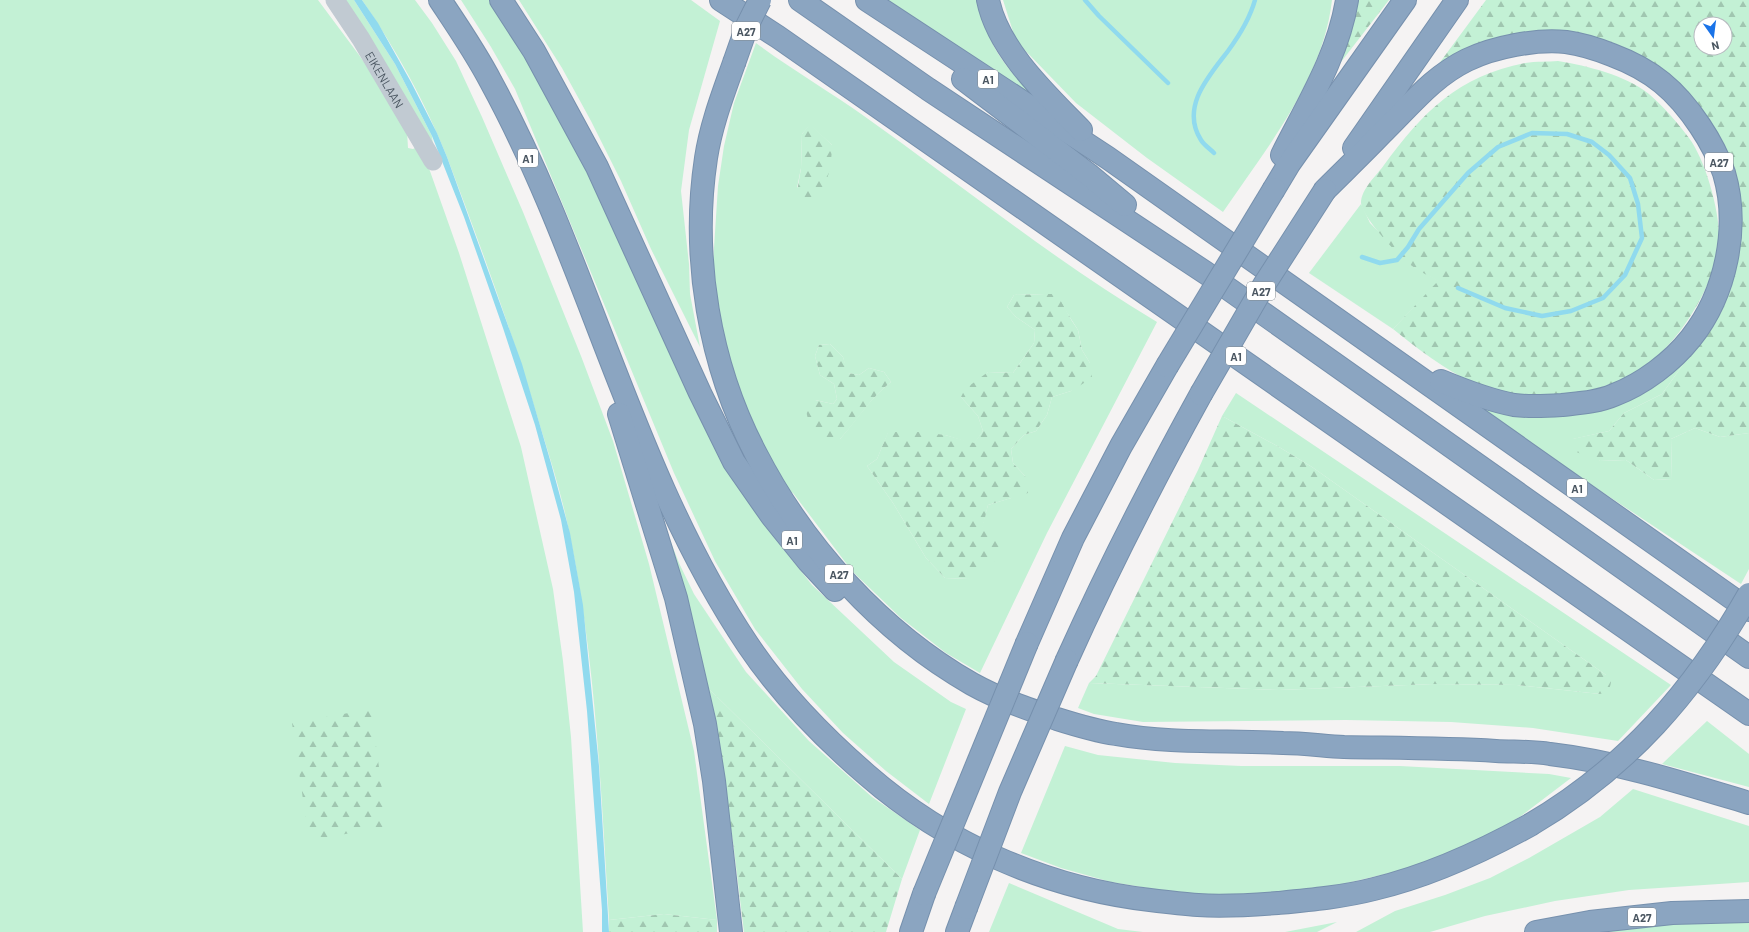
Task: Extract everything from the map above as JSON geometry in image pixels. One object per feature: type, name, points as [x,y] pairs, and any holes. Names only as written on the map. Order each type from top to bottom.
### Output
[{"type":"highway","name":"A1","points":[[440,0],[473,49],[521,141],[553,214],[596,325],[654,467],[685,534],[722,604],[750,648],[784,693],[851,761],[886,792],[919,817],[969,845],[1031,873],[1082,888],[1130,898],[1198,905],[1244,906],[1307,900],[1374,889],[1457,862],[1530,825],[1576,796],[1640,740],[1679,699],[1726,634],[1749,594]]},
{"type":"highway","name":"A1","points":[[501,0],[538,58],[597,167],[697,386],[734,462],[808,561],[843,599],[919,660],[957,684],[1021,717],[1053,728],[1122,744],[1176,749],[1256,752],[1340,747],[1442,748],[1549,753],[1648,772],[1749,803]]},
{"type":"highway","name":"A1","points":[[721,0],[778,37],[1749,714]]},
{"type":"highway","name":"A27","points":[[760,0],[747,26],[715,117],[706,158],[703,192],[703,269],[707,306],[715,347],[745,433],[764,471],[801,527],[837,572],[876,613],[929,657],[975,686],[1023,707],[1071,724],[1115,734],[1216,742],[1284,742],[1340,747]]},
{"type":"highway","name":"A1","points":[[800,0],[928,89],[1206,273],[1749,657]]},
{"type":"highway","name":"A1","points":[[859,0],[1088,174],[1206,273]]},
{"type":"highway","name":"A1","points":[[867,0],[1108,158],[1749,610]]},
{"type":"highway","name":"A1","points":[[988,0],[990,9],[1006,42],[1028,75],[1108,158]]},
{"type":"highway","points":[[911,932],[924,894],[1027,643],[1073,538],[1121,446],[1167,366],[1274,189],[1330,61],[1341,31],[1347,0]]},
{"type":"highway","points":[[1285,161],[1405,0]]},
{"type":"highway","name":"A27","points":[[957,932],[1010,792],[1067,660],[1091,606],[1151,484],[1264,284],[1325,190],[1457,0]]},
{"type":"highway","name":"A27","points":[[1325,190],[1417,96],[1439,77],[1467,60],[1505,47],[1535,43],[1565,42],[1594,48],[1620,58],[1649,72],[1676,94],[1712,144],[1724,174],[1730,210],[1729,246],[1722,279],[1708,311],[1691,338],[1666,363],[1645,378],[1613,395],[1586,403],[1548,406],[1516,405],[1477,396],[1405,366]]},
{"type":"highway","name":"A1","points":[[596,325],[622,427],[676,598],[705,724],[714,781],[731,932]]},
{"type":"highway","name":"A27","points":[[1536,932],[1590,922],[1672,913],[1749,911]]},
{"type":"street","name":"EIKENLAAN","points":[[335,0],[361,39],[433,161]]},
{"type":"green space","points":[[0,0],[318,0],[395,107],[407,131],[408,148],[413,149],[417,147],[425,157],[459,253],[521,447],[553,589],[563,661],[571,737],[583,932],[0,932]]},
{"type":"green space","points":[[343,0],[354,0],[395,64],[432,136],[434,156]]},
{"type":"green space","points":[[362,0],[415,0],[432,23],[456,61],[523,212],[581,356],[613,441],[649,564],[694,751],[717,920],[664,914],[609,920],[600,775],[592,679],[579,583],[561,496],[531,395],[508,326],[485,258],[447,157],[409,76],[387,37]]},
{"type":"green space","points":[[461,0],[493,0],[543,82],[585,165],[731,471],[781,546],[812,585],[894,662],[951,702],[966,709],[929,804],[886,771],[843,733],[802,689],[755,629],[715,561],[674,473],[515,89],[491,47]]},
{"type":"green space","points":[[519,0],[691,0],[720,21],[689,130],[681,191],[689,264],[690,294],[700,347],[651,249],[621,181],[591,121],[562,68]]},
{"type":"green space","points":[[887,0],[978,0],[987,31],[999,55],[1015,76],[1037,100],[984,68]]},
{"type":"green space","points":[[1003,0],[1332,0],[1327,29],[1317,58],[1305,85],[1291,112],[1223,212],[1147,158],[1076,103],[1016,41]]},
{"type":"green space","points":[[1352,0],[1389,0],[1334,71]]},
{"type":"green space","points":[[1486,0],[1749,0],[1749,433],[1720,437],[1695,428],[1671,439],[1672,479],[1654,480],[1626,460],[1600,461],[1571,450],[1572,439],[1609,431],[1624,413],[1662,394],[1715,320],[1732,280],[1739,251],[1742,221],[1738,183],[1725,149],[1705,114],[1680,87],[1560,34],[1421,88]]},
{"type":"green space","points":[[756,43],[864,116],[1082,274],[1157,322],[1047,533],[980,673],[946,653],[901,618],[852,571],[793,493],[787,490],[772,470],[730,375],[712,279],[718,186],[724,146],[734,103]],"holes":[[[810,125],[832,145],[797,188],[801,168],[802,134]],[[1045,294],[1064,308],[1078,330],[1082,350],[1090,363],[1071,391],[1052,397],[1047,415],[1036,431],[1024,435],[1011,449],[1013,463],[1025,476],[1011,498],[988,505],[968,579],[945,578],[926,558],[893,503],[867,466],[877,459],[888,433],[945,435],[974,444],[983,431],[978,416],[961,397],[988,372],[1013,373],[1034,343],[1035,330],[1016,317],[1007,307],[1014,295]],[[830,344],[843,357],[847,373],[859,375],[869,368],[884,372],[891,382],[870,402],[840,439],[815,400],[833,404],[837,399],[834,384],[820,375],[815,356],[819,345]]]},
{"type":"green space","points":[[1558,61],[1606,72],[1629,82],[1649,94],[1670,114],[1689,138],[1701,160],[1715,204],[1718,218],[1719,243],[1716,261],[1709,280],[1689,318],[1662,352],[1647,365],[1623,380],[1604,387],[1555,395],[1524,395],[1492,390],[1473,383],[1442,365],[1393,329],[1438,281],[1406,262],[1374,227],[1361,203],[1366,187],[1413,129],[1444,99],[1461,87],[1480,77],[1501,69],[1529,62]]},
{"type":"green space","points":[[810,124],[832,145],[830,168],[827,180],[816,201],[808,202],[796,198],[801,168],[802,134]]},
{"type":"green space","points":[[1361,204],[1370,223],[1412,266],[1439,281],[1393,329],[1309,273]]},
{"type":"green space","points":[[1057,294],[1078,330],[1082,350],[1090,363],[1092,378],[1071,391],[1052,397],[1047,415],[1036,431],[1024,435],[1011,449],[1013,463],[1025,476],[1028,493],[988,505],[982,530],[997,536],[1001,552],[990,567],[968,579],[945,578],[926,558],[893,503],[867,466],[877,459],[888,432],[921,432],[945,435],[974,443],[983,431],[978,416],[961,397],[965,389],[988,372],[1013,373],[1034,343],[1035,330],[1016,317],[1007,307],[1014,295]]},
{"type":"green space","points":[[1715,320],[1662,394],[1624,413],[1609,431],[1573,439],[1600,461],[1626,460],[1654,480],[1672,479],[1671,439],[1695,428],[1720,437],[1749,433],[1749,569],[1741,584],[1587,482],[1477,404],[1593,410]]},
{"type":"green space","points":[[830,344],[843,357],[848,373],[859,375],[869,368],[884,372],[891,382],[870,402],[840,439],[824,438],[815,434],[810,425],[806,410],[815,400],[833,404],[837,399],[834,384],[820,375],[815,356],[819,345]]},
{"type":"green space","points":[[1236,393],[1671,685],[1618,741],[1533,728],[1451,722],[1346,720],[1143,722],[1094,714],[1078,708],[1089,683],[1279,690],[1434,684],[1517,685],[1600,694],[1606,675],[1312,467],[1222,416]]},
{"type":"green space","points":[[1222,416],[1312,467],[1606,675],[1611,682],[1608,690],[1600,694],[1517,685],[1434,684],[1279,690],[1089,683],[1096,676],[1198,470]]},
{"type":"green space","points":[[663,522],[679,563],[694,594],[746,672],[809,741],[872,797],[920,830],[902,879],[702,682]]},
{"type":"green space","points":[[702,682],[902,879],[886,932],[744,932],[733,842],[713,725]]},
{"type":"green space","points":[[371,709],[387,826],[309,841],[292,723]]},
{"type":"green space","points":[[1707,721],[1749,754],[1749,787],[1662,764]]},
{"type":"green space","points":[[1065,746],[1098,755],[1175,763],[1241,766],[1400,766],[1549,774],[1571,778],[1521,816],[1480,841],[1407,869],[1334,886],[1234,896],[1191,895],[1111,882],[1061,868],[1021,853]]},
{"type":"green space","points":[[1633,789],[1749,826],[1749,882],[1629,890],[1555,901],[1485,916],[1430,932],[1356,932],[1395,911],[1445,895],[1490,878],[1529,858],[1600,817]]},
{"type":"green space","points":[[1009,883],[1118,929],[1143,932],[989,932]]},
{"type":"green space","points":[[1749,910],[1749,932],[1555,932]]},
{"type":"green space","points":[[664,914],[717,920],[717,932],[609,932],[609,920]]},
{"type":"green space","points":[[1337,922],[1317,932],[1285,932]]},
{"type":"water","points":[[354,0],[362,0],[378,23],[437,133],[522,364],[551,463],[570,533],[583,605],[599,766],[609,932],[602,932],[602,910],[587,711],[574,592],[561,520],[535,425],[503,328],[464,217],[432,136],[395,64]]},
{"type":"waterway","points":[[1085,0],[1099,16],[1168,83]]},
{"type":"waterway","points":[[1214,153],[1202,142],[1195,128],[1195,104],[1206,81],[1244,27],[1255,0]]},
{"type":"waterway","points":[[1362,257],[1380,263],[1397,260],[1408,247],[1419,229],[1468,173],[1498,147],[1532,133],[1567,134],[1592,142],[1609,155],[1630,178],[1638,204],[1642,238],[1625,275],[1603,298],[1571,311],[1542,316],[1505,308],[1458,288]]}]
